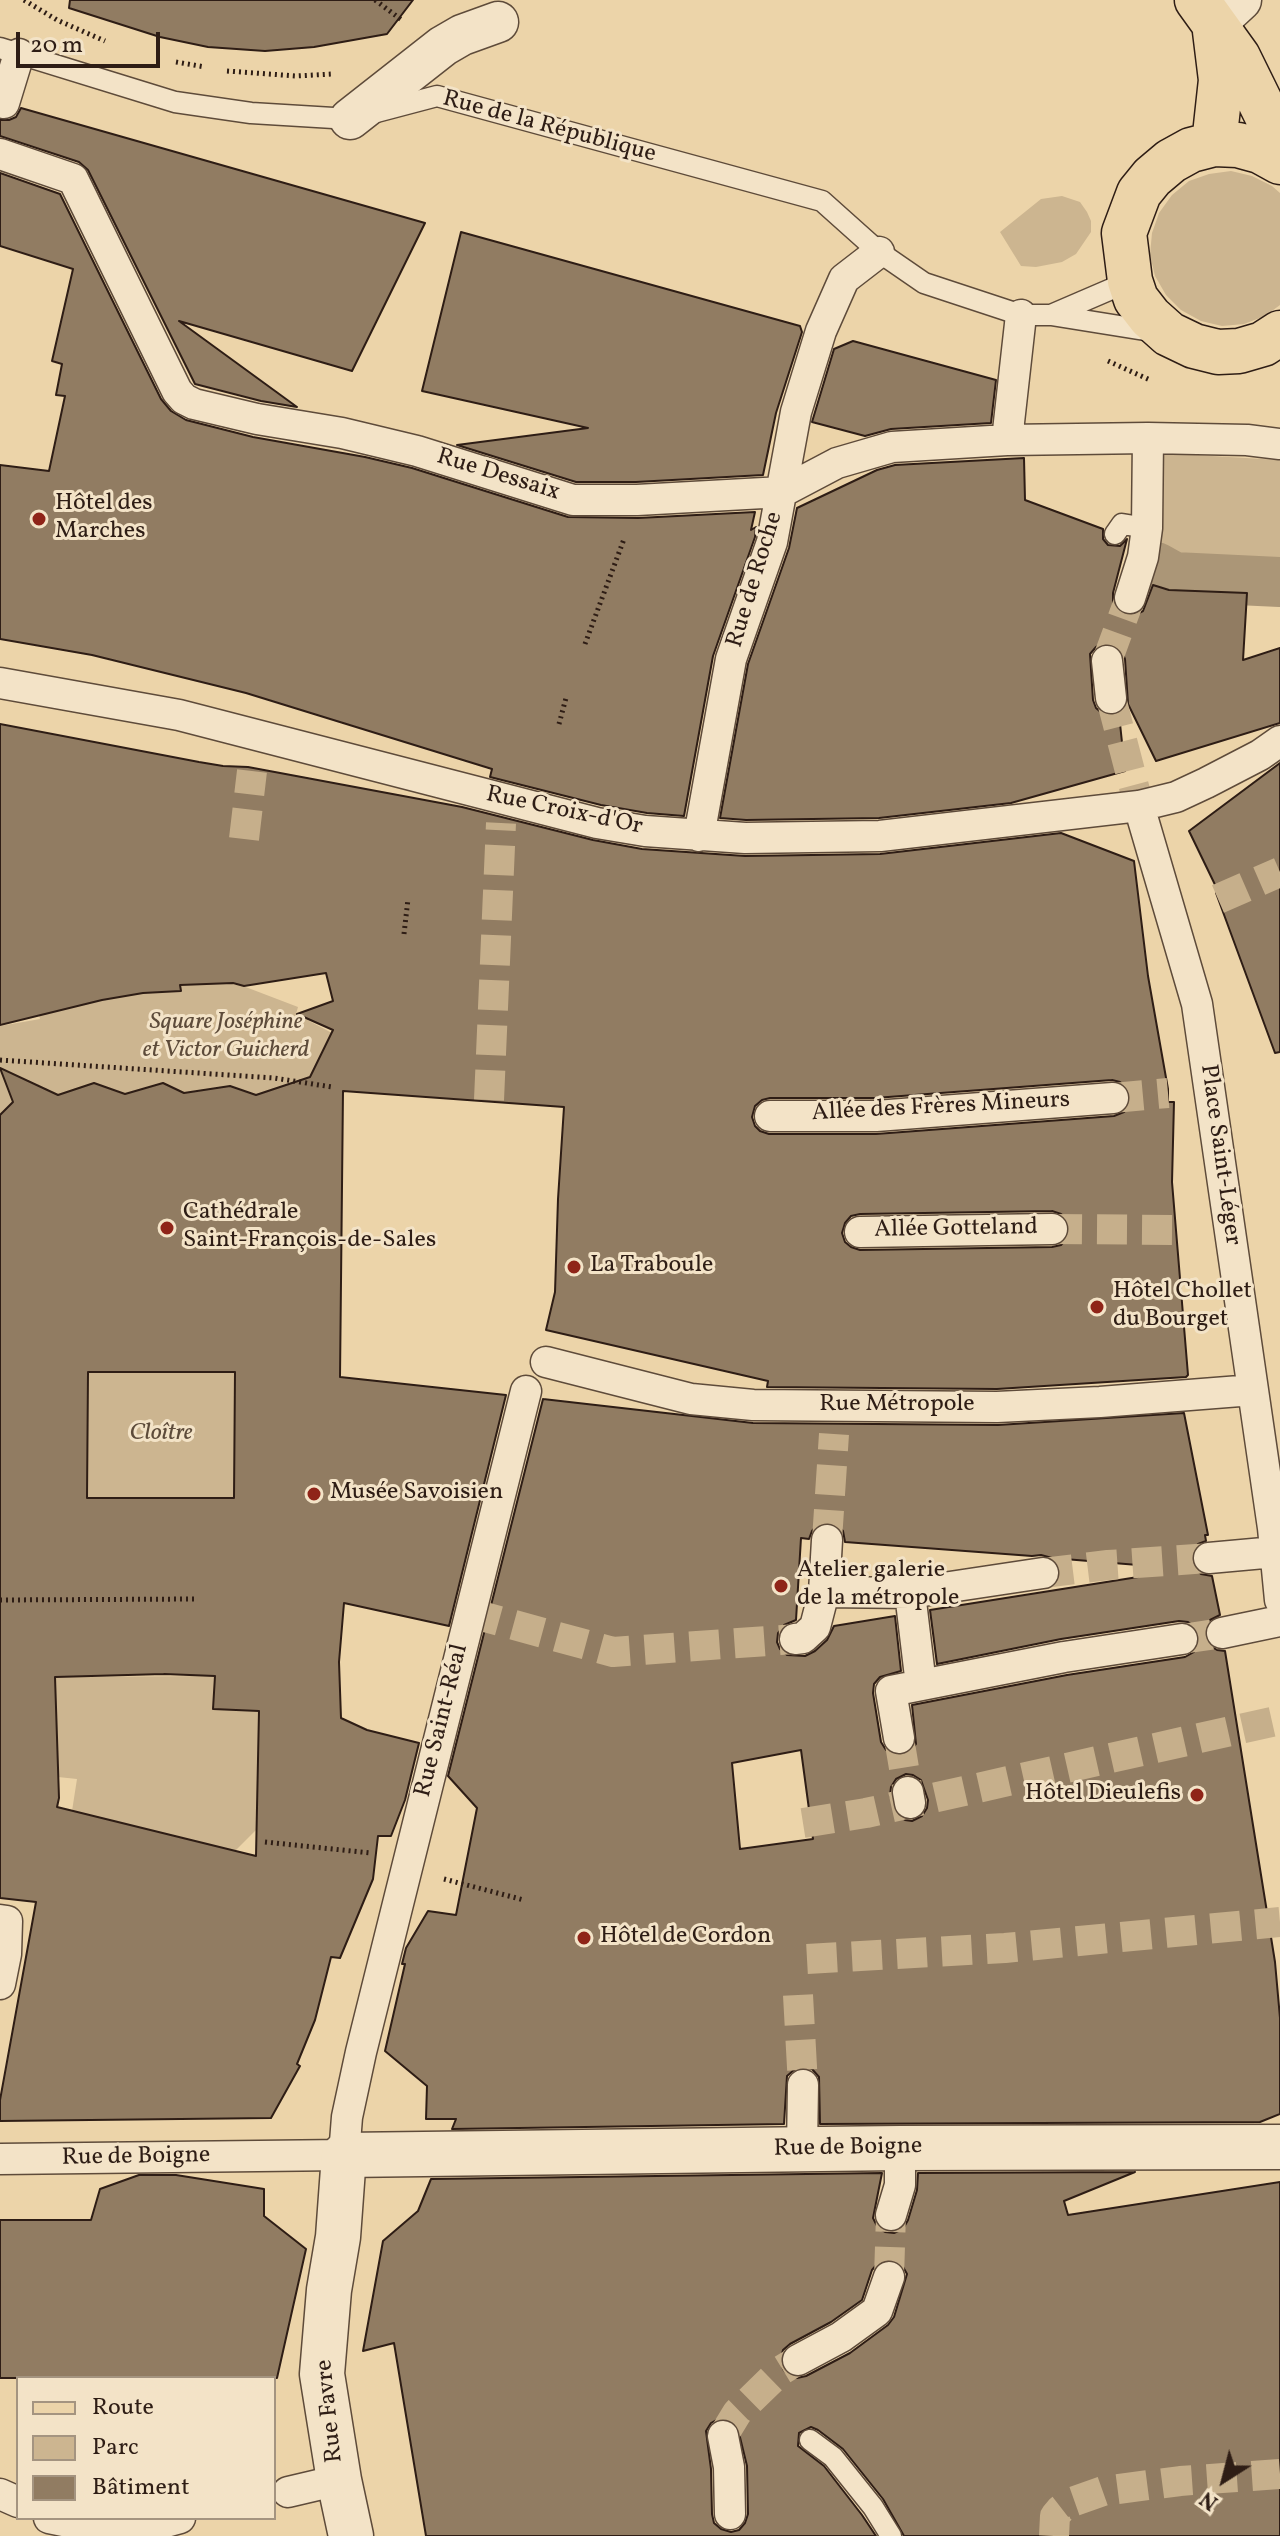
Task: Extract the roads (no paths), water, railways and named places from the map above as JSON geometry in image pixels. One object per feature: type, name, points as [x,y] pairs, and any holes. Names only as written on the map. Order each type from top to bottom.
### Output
[{"type":"main road","points":[[1214,144],[1221,80],[1217,8]]},
{"type":"main road","points":[[1217,8],[1267,116],[1280,160]]},
{"type":"main road","points":[[1280,160],[1238,145],[1214,144],[1191,150],[1171,161],[1139,193],[1124,233],[1130,281],[1136,299],[1169,334],[1194,346],[1218,352],[1239,351],[1263,344],[1280,333]]},
{"type":"street","points":[[350,119],[443,46],[462,35],[498,22]]},
{"type":"street","name":"Rue de la République","points":[[4,103],[9,51]]},
{"type":"street","name":"Rue Dessaix","points":[[0,154],[73,179],[177,391],[184,399],[257,419],[342,433],[417,451],[573,500],[637,500],[782,492],[837,463],[892,447],[1007,440],[1148,438],[1247,440],[1280,444]]},
{"type":"street","name":"Rue de Roche","points":[[699,836],[731,659],[772,542],[796,412],[821,331],[844,279],[879,252]]},
{"type":"street","points":[[1007,440],[1036,315]]},
{"type":"street","points":[[1130,598],[1143,557],[1147,528],[1148,438]]},
{"type":"street","points":[[1107,661],[1111,698]]},
{"type":"street","name":"Rue Croix-d'Or","points":[[0,683],[179,715],[597,823],[699,836],[880,836],[1139,806],[1176,797],[1260,755],[1280,741]]},
{"type":"street","name":"Place Saint-Léger","points":[[1139,806],[1197,1004],[1253,1390],[1275,1509],[1280,1600]]},
{"type":"street","name":"Allée des Frères Mineurs","points":[[770,1116],[876,1116],[1113,1098]]},
{"type":"street","name":"Allée Gotteland","points":[[860,1232],[1052,1229]]},
{"type":"street","name":"Rue Métropole","points":[[546,1362],[691,1399],[753,1405],[834,1420],[1253,1390]]},
{"type":"street","name":"Rue Saint-Réal","points":[[344,2155],[347,2117],[361,2052],[526,1391]]},
{"type":"street","points":[[795,1639],[803,1638],[815,1627],[824,1592],[827,1540]]},
{"type":"street","points":[[1209,1558],[1275,1552]]},
{"type":"street","points":[[824,1592],[910,1593],[1043,1573]]},
{"type":"street","points":[[910,1593],[921,1685]]},
{"type":"street","points":[[1222,1633],[1280,1621]]},
{"type":"street","points":[[899,1738],[891,1691],[1049,1660],[1182,1639]]},
{"type":"street","points":[[0,1984],[6,1954],[3,1921]]},
{"type":"street","points":[[802,2150],[803,2085]]},
{"type":"street","name":"Rue de Boigne","points":[[0,2159],[417,2152],[1280,2147]]},
{"type":"street","points":[[891,2215],[900,2185],[900,2148]]},
{"type":"street","name":"Rue Favre","points":[[344,2155],[322,2374],[351,2536]]},
{"type":"street","points":[[798,2360],[841,2337],[877,2311],[889,2277]]},
{"type":"street","points":[[723,2436],[729,2467],[730,2514]]},
{"type":"street","points":[[288,2492],[339,2480]]},
{"type":"street","points":[[58,2520],[115,2532],[173,2520]]},
{"type":"lane","name":"Rue de la République","points":[[9,51],[175,102],[251,113],[350,119],[437,96],[822,201],[879,252],[924,283],[1036,315],[1169,334]]},
{"type":"lane","points":[[1036,315],[1130,281]]},
{"type":"lane","points":[[1115,534],[1122,524],[1147,528]]},
{"type":"lane","points":[[810,2440],[833,2457],[873,2507],[891,2536]]},
{"type":"waterway","points":[[1156,567],[1174,577],[1280,582]]},
{"type":"tunnel","points":[[1107,661],[1130,598]]},
{"type":"tunnel","points":[[1111,698],[1139,806]]},
{"type":"tunnel","points":[[244,839],[252,771]]},
{"type":"tunnel","points":[[489,1100],[501,823]]},
{"type":"tunnel","points":[[1218,899],[1280,872]]},
{"type":"tunnel","points":[[1113,1098],[1168,1093]]},
{"type":"tunnel","points":[[1052,1229],[1176,1230]]},
{"type":"tunnel","points":[[827,1540],[834,1434]]},
{"type":"tunnel","points":[[1043,1573],[1209,1558]]},
{"type":"tunnel","points":[[470,1613],[613,1652],[795,1639]]},
{"type":"tunnel","points":[[1182,1639],[1222,1633]]},
{"type":"tunnel","points":[[803,1823],[866,1813],[1280,1720]]},
{"type":"tunnel","points":[[899,1738],[908,1792]]},
{"type":"tunnel","points":[[807,1959],[1005,1948],[1280,1922]]},
{"type":"tunnel","points":[[798,1995],[803,2085]]},
{"type":"tunnel","points":[[889,2277],[891,2215]]},
{"type":"tunnel","points":[[723,2436],[737,2413],[780,2371],[798,2360]]},
{"type":"tunnel","points":[[1054,2536],[1055,2516],[1060,2510],[1069,2503],[1103,2491],[1180,2481],[1280,2474]]},
{"type":"place","name":"Hôtel des Marches","points":[[39,519]]},
{"type":"place","name":"Cathédrale Saint-François-de-Sales","points":[[167,1228]]},
{"type":"place","name":"La Traboule","points":[[574,1267]]},
{"type":"place","name":"Hôtel Chollet du Bourget","points":[[1097,1307]]},
{"type":"place","name":"Musée Savoisien","points":[[314,1494]]},
{"type":"place","name":"Atelier galerie de la métropole","points":[[781,1586]]},
{"type":"place","name":"Hôtel Dieulefis","points":[[1197,1795]]},
{"type":"place","name":"Hôtel de Cordon","points":[[584,1938]]},
{"type":"park label","name":"Square Joséphine et Victor Guicherd","points":[[226,1038]]},
{"type":"park label","name":"Cloître","points":[[161,1435]]}]
